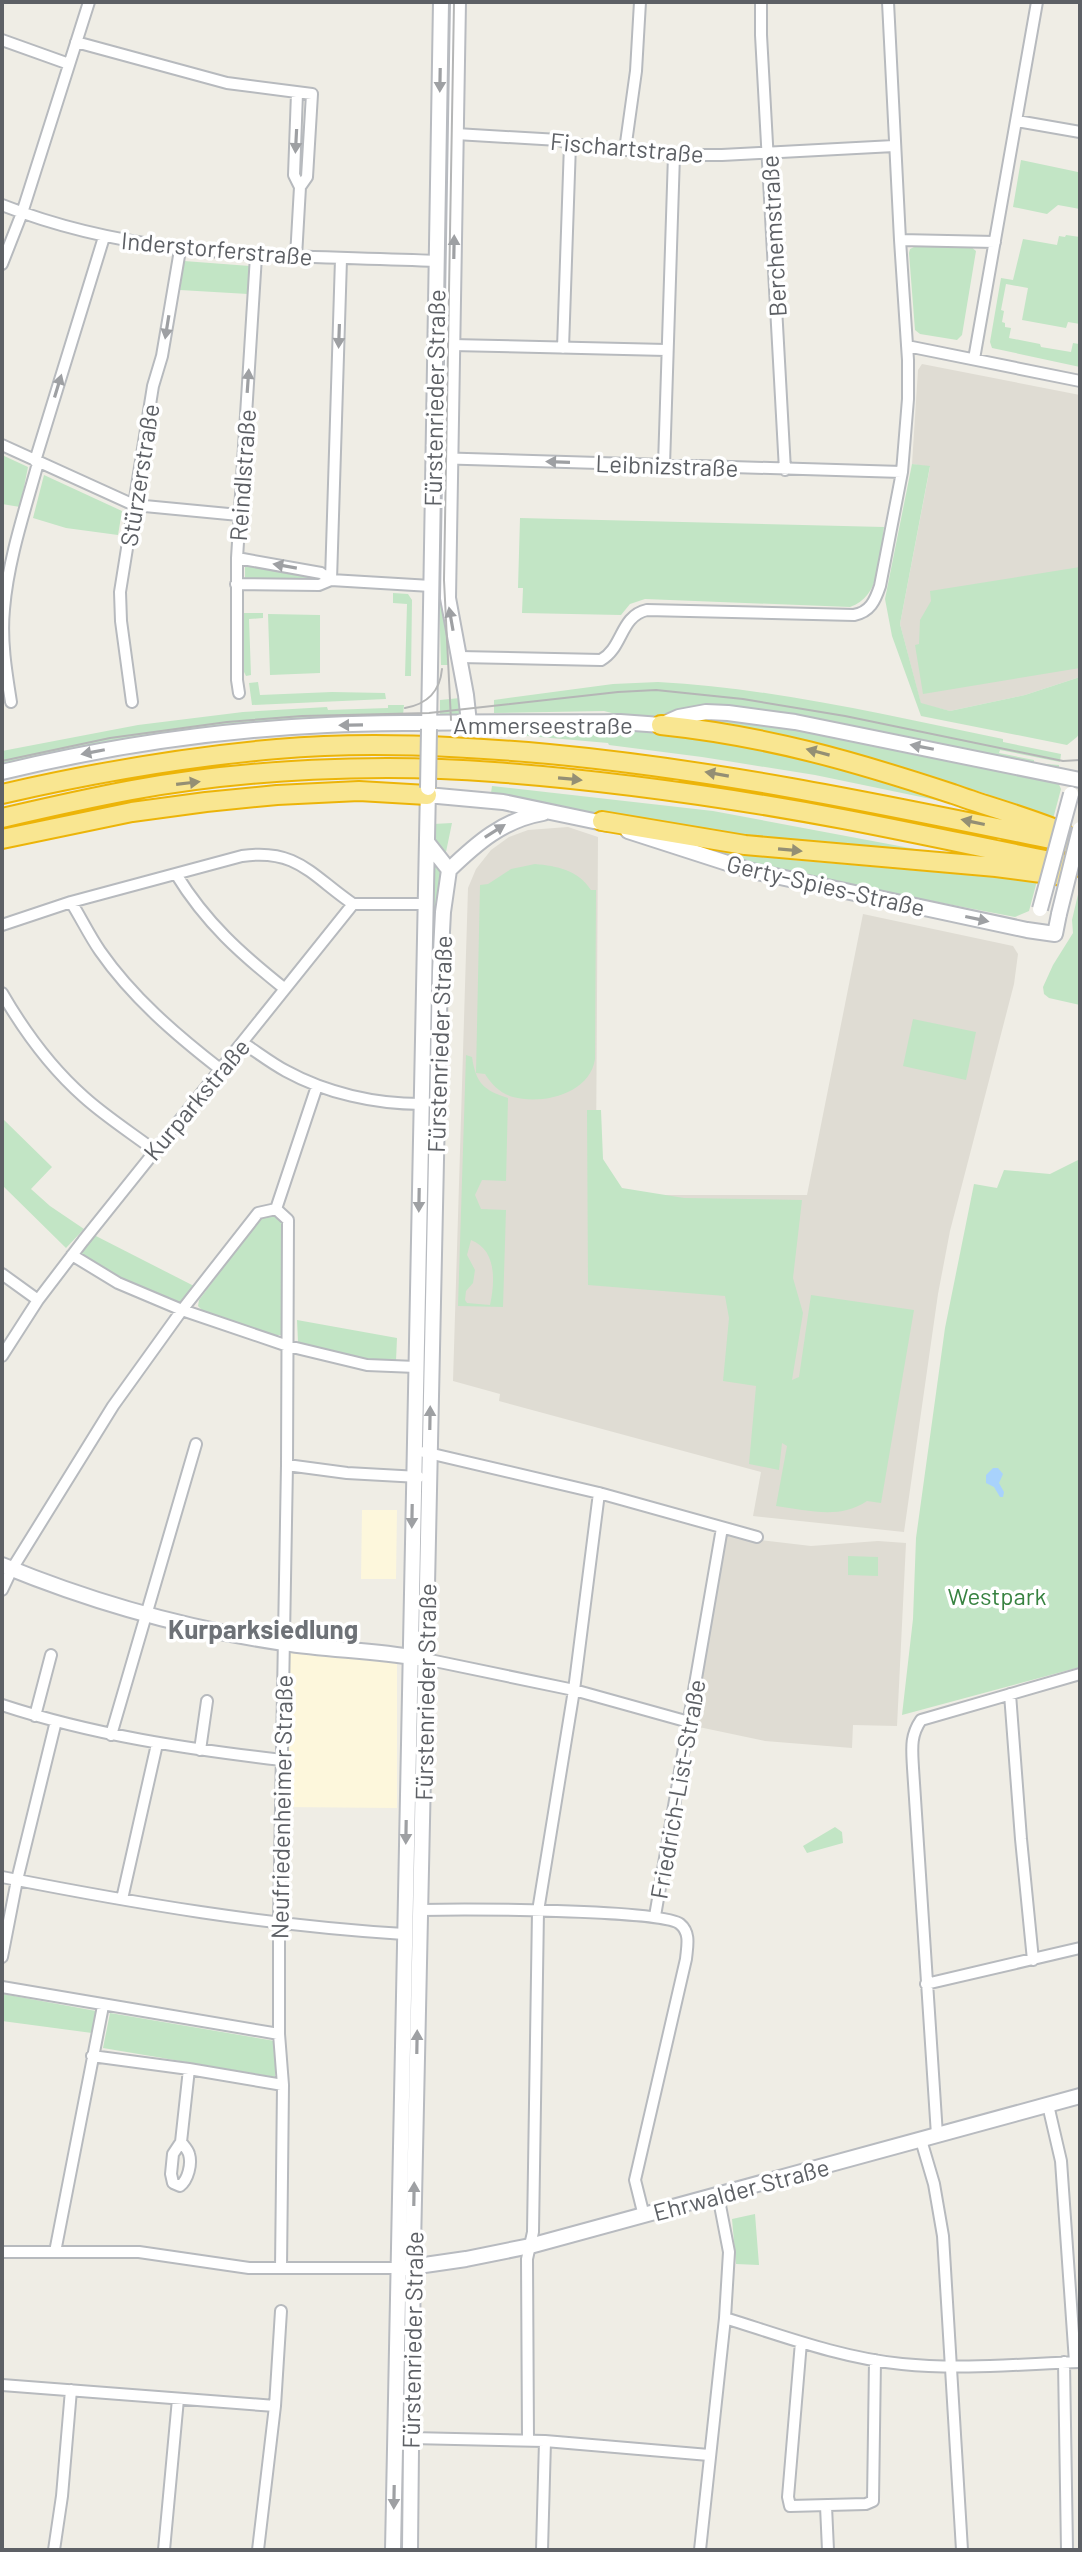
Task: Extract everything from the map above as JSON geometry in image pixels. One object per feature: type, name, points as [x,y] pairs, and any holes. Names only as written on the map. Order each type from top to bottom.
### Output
[{"type":"highway","points":[[661,725],[722,731],[861,763],[1029,818],[1080,842]]},
{"type":"highway","points":[[2,794],[69,778],[167,761],[278,749],[407,746],[493,749],[707,772],[1080,842]]},
{"type":"highway","points":[[2,818],[134,790],[238,777],[354,770],[492,772],[715,797],[849,820],[1080,867]]},
{"type":"highway","points":[[2,839],[132,812],[206,802],[277,795],[428,791]]},
{"type":"highway","points":[[602,821],[745,845],[996,867],[1080,878]]},
{"type":"main road","name":"Fürstenrieder Straße","points":[[393,2550],[420,1910],[413,1477],[441,2]]},
{"type":"main road","name":"Fürstenrieder Straße","points":[[458,2],[448,598],[469,723]]},
{"type":"main road","name":"Ammerseestraße","points":[[2,772],[103,750],[190,737],[328,725],[429,727],[469,723],[620,722],[661,725],[679,717],[706,712],[795,722],[1077,780]]},
{"type":"main road","points":[[1035,931],[1077,780]]},
{"type":"main road","points":[[428,791],[602,821]]},
{"type":"main road","points":[[427,842],[449,870],[496,829],[520,818],[551,812]]},
{"type":"main road","name":"Gerty-Spies-Straße","points":[[602,821],[630,833],[752,871],[1055,934],[1080,829]]},
{"type":"main road","name":"Fürstenrieder Straße","points":[[410,2550],[404,1934],[429,1477],[440,971],[449,870]]},
{"type":"main road","points":[[7,1567],[145,1615],[283,1643],[418,1658]]},
{"type":"main road","name":"Ehrwalder Straße","points":[[406,2268],[530,2246],[1080,2096]]},
{"type":"street","points":[[2,264],[22,213],[89,2]]},
{"type":"street","points":[[625,150],[636,71],[640,2]]},
{"type":"street","name":"Berchemstraße","points":[[761,2],[785,470]]},
{"type":"street","points":[[459,657],[601,660],[611,653],[632,617],[639,611],[854,615],[866,610],[875,601],[902,472],[908,399],[888,2]]},
{"type":"street","points":[[974,359],[1037,2]]},
{"type":"street","points":[[2,40],[69,64]]},
{"type":"street","points":[[76,42],[227,83],[312,94],[307,177],[300,187],[296,257]]},
{"type":"street","points":[[1017,121],[1080,132]]},
{"type":"street","name":"Fischartstraße","points":[[456,134],[559,140],[570,144],[674,155],[894,146]]},
{"type":"street","points":[[563,348],[570,144]]},
{"type":"street","points":[[664,465],[674,155]]},
{"type":"street","name":"Inderstorferstraße","points":[[2,205],[104,237],[180,250],[256,256],[437,261]]},
{"type":"street","points":[[11,702],[4,644],[4,609],[36,462],[104,237]]},
{"type":"street","points":[[900,240],[995,242]]},
{"type":"street","name":"Stürzerstraße","points":[[132,702],[120,592],[153,386],[162,356],[180,250]]},
{"type":"street","name":"Reindlstraße","points":[[239,693],[236,668],[237,558],[256,256]]},
{"type":"street","points":[[331,580],[341,259]]},
{"type":"street","points":[[452,345],[666,350]]},
{"type":"street","points":[[907,346],[1080,381]]},
{"type":"street","points":[[2,445],[134,505],[239,515]]},
{"type":"street","name":"Leibnizstraße","points":[[433,458],[902,472]]},
{"type":"street","points":[[237,558],[321,573],[331,580]]},
{"type":"street","points":[[236,584],[319,585],[331,580],[431,586]]},
{"type":"street","points":[[2,925],[71,902],[261,853],[277,854],[299,863],[353,904],[425,904]]},
{"type":"street","points":[[176,874],[193,902],[223,936],[285,989]]},
{"type":"street","points":[[71,902],[100,951],[141,1001],[220,1069]]},
{"type":"street","name":"Kurparkstraße","points":[[2,1356],[72,1255],[353,904]]},
{"type":"street","points":[[2,993],[40,1051],[65,1078],[84,1097],[154,1150]]},
{"type":"street","points":[[243,1043],[284,1070],[317,1086],[365,1099],[421,1104]]},
{"type":"street","points":[[2,1590],[7,1567],[113,1406],[182,1310],[258,1213],[276,1209],[317,1086]]},
{"type":"street","name":"Neufriedenheimer Straße","points":[[276,1209],[288,1220],[279,1923],[279,2034],[283,2085],[281,2268]]},
{"type":"street","points":[[72,1255],[118,1283],[182,1310],[288,1346],[367,1365],[416,1367]]},
{"type":"street","points":[[2,1274],[38,1300]]},
{"type":"street","points":[[111,1735],[196,1444]]},
{"type":"street","points":[[414,1451],[599,1493],[757,1537]]},
{"type":"street","points":[[287,1465],[429,1477]]},
{"type":"street","points":[[528,2440],[527,2259],[533,2232],[538,1911],[574,1690],[599,1493]]},
{"type":"street","name":"Friedrich-List-Straße","points":[[644,2216],[635,2180],[689,1940],[680,1924],[655,1916],[722,1528]]},
{"type":"street","points":[[35,1716],[51,1655]]},
{"type":"street","points":[[418,1658],[574,1690],[689,1722]]},
{"type":"street","points":[[937,2135],[913,1768],[914,1730],[921,1720],[1080,1674]]},
{"type":"street","points":[[1010,1694],[1033,1960]]},
{"type":"street","points":[[200,1750],[207,1701]]},
{"type":"street","points":[[2,1705],[111,1735],[282,1760]]},
{"type":"street","points":[[2,1957],[17,1880],[56,1721]]},
{"type":"street","points":[[122,1899],[157,1744]]},
{"type":"street","points":[[2,1877],[279,1923],[404,1934]]},
{"type":"street","points":[[420,1910],[655,1916]]},
{"type":"street","points":[[926,1984],[1080,1948]]},
{"type":"street","points":[[2,1987],[279,2034]]},
{"type":"street","points":[[55,2252],[103,2006]]},
{"type":"street","points":[[92,2056],[283,2085]]},
{"type":"street","points":[[181,2142],[189,2069]]},
{"type":"street","points":[[1048,2105],[1061,2161],[1073,2362],[1067,2401],[1067,2550]]},
{"type":"street","points":[[921,2140],[934,2184],[943,2236],[962,2550]]},
{"type":"street","points":[[700,2550],[725,2318],[729,2252],[718,2195]]},
{"type":"street","points":[[2,2252],[139,2252],[249,2268],[406,2268]]},
{"type":"street","points":[[258,2550],[275,2406],[281,2311]]},
{"type":"street","points":[[725,2318],[801,2342],[875,2360],[952,2366],[1073,2362]]},
{"type":"street","points":[[801,2342],[788,2497],[790,2506],[866,2504],[873,2501],[875,2360]]},
{"type":"street","points":[[2,2385],[275,2406]]},
{"type":"street","points":[[54,2550],[71,2390]]},
{"type":"street","points":[[164,2550],[178,2399]]},
{"type":"street","points":[[411,2438],[528,2440],[709,2455]]},
{"type":"street","points":[[542,2550],[545,2441]]},
{"type":"street","points":[[826,2506],[828,2550]]},
{"type":"shaded area","points":[[922,364],[1080,395],[1080,677],[1025,695],[950,711],[921,704],[900,624],[930,467],[912,464],[918,370]]},
{"type":"shaded area","points":[[568,827],[598,837],[596,1156],[623,1195],[807,1195],[863,914],[1013,946],[1018,954],[1014,984],[950,1231],[904,1532],[753,1516],[761,1472],[499,1401],[500,1394],[453,1381],[468,888],[476,869],[491,850],[509,837],[528,830]]},
{"type":"shaded area","points":[[362,1510],[397,1510],[396,1579],[361,1579]]},
{"type":"shaded area","points":[[727,1536],[811,1546],[878,1541],[906,1543],[897,1726],[853,1725],[852,1748],[765,1741],[694,1726]]},
{"type":"shaded area","points":[[285,1648],[397,1658],[397,1808],[283,1807]]},
{"type":"green space","points":[[447,2],[456,2],[451,242],[439,242]]},
{"type":"green space","points":[[1021,160],[1078,172],[1080,209],[1058,205],[1047,214],[1013,207]]},
{"type":"green space","points":[[1059,236],[1080,237],[1080,324],[1068,322],[1066,328],[1022,320],[1028,288],[1006,284],[1002,322],[1005,327],[1011,328],[1009,338],[1040,344],[1041,347],[1071,352],[1073,343],[1079,344],[1080,341],[1080,367],[992,348],[990,342],[1001,278],[1013,280],[1023,239],[1057,245]]},
{"type":"green space","points":[[439,246],[451,246],[448,457],[437,457]]},
{"type":"green space","points":[[916,246],[970,246],[976,251],[962,335],[957,340],[920,334],[915,330],[909,253]]},
{"type":"green space","points":[[184,261],[250,266],[248,294],[180,290]]},
{"type":"green space","points":[[2,455],[28,467],[20,507],[2,504]]},
{"type":"green space","points":[[912,464],[930,466],[900,624],[921,703],[950,711],[1025,695],[1080,677],[1080,732],[1067,745],[921,716],[892,636],[885,599]]},
{"type":"green space","points":[[44,475],[122,511],[118,535],[66,528],[33,518]]},
{"type":"green space","points":[[520,518],[884,527],[880,562],[873,585],[860,602],[850,607],[645,599],[630,604],[621,615],[522,613],[523,588],[518,588]]},
{"type":"green space","points":[[438,560],[446,560],[448,665],[441,665]]},
{"type":"green space","points":[[245,564],[322,577],[320,580],[245,578]]},
{"type":"green space","points":[[1080,567],[1080,668],[923,694],[915,645],[919,644],[920,620],[931,601],[930,591]]},
{"type":"green space","points":[[393,593],[408,594],[412,600],[411,676],[405,676],[407,604],[393,603]]},
{"type":"green space","points":[[244,613],[263,613],[263,618],[249,619],[251,675],[246,676],[244,672]]},
{"type":"green space","points":[[268,614],[320,615],[320,673],[270,675]]},
{"type":"green space","points":[[258,682],[260,695],[385,693],[386,699],[252,705],[249,683]]},
{"type":"green space","points":[[658,682],[788,697],[1003,739],[1003,742],[1061,754],[1060,762],[1000,750],[999,753],[1034,760],[1034,763],[1059,765],[1059,768],[812,719],[723,706],[696,706],[651,717],[624,716],[604,711],[494,713],[494,700],[613,684]]},
{"type":"green space","points":[[460,698],[460,716],[440,717],[440,700]]},
{"type":"green space","points":[[388,705],[404,705],[403,715],[342,716],[341,719],[2,766],[2,751],[138,725],[243,712],[327,707],[328,710],[388,708]]},
{"type":"green space","points":[[704,717],[792,726],[1057,780],[1061,789],[1053,819],[985,798],[987,794],[844,750],[758,730],[690,720]]},
{"type":"green space","points":[[605,727],[673,730],[791,750],[955,804],[815,775],[702,757],[608,743],[493,733],[493,729]]},
{"type":"green space","points":[[492,786],[713,811],[963,858],[684,830],[491,793]]},
{"type":"green space","points":[[452,823],[436,900],[435,941],[431,941],[433,824]]},
{"type":"green space","points":[[687,844],[793,860],[1037,881],[1029,911],[1015,917],[791,874]]},
{"type":"green space","points":[[535,864],[566,870],[580,878],[591,890],[596,890],[595,1059],[591,1071],[575,1089],[550,1098],[525,1099],[508,1095],[490,1082],[485,1074],[476,1073],[480,885],[488,884],[511,869]]},
{"type":"green space","points":[[1080,886],[1080,1005],[1049,998],[1044,994],[1043,987],[1073,933],[1072,920]]},
{"type":"green space","points":[[913,1019],[976,1032],[966,1080],[903,1066]]},
{"type":"green space","points":[[466,1055],[472,1057],[482,1084],[508,1098],[506,1181],[482,1180],[475,1195],[481,1209],[506,1210],[503,1307],[458,1306]],"holes":[[[471,1240],[486,1251],[492,1268],[490,1305],[467,1303],[465,1300],[475,1270],[467,1255]]]},
{"type":"green space","points":[[587,1110],[601,1110],[603,1159],[622,1188],[684,1198],[802,1200],[793,1278],[803,1313],[792,1380],[799,1377],[811,1295],[914,1310],[881,1503],[867,1501],[834,1512],[776,1506],[787,1446],[782,1443],[779,1470],[749,1464],[756,1386],[723,1381],[729,1318],[725,1296],[588,1285]]},
{"type":"green space","points":[[2,1118],[52,1167],[31,1189],[84,1229],[66,1248],[2,1185]]},
{"type":"green space","name":"Westpark","points":[[1080,1159],[1080,1667],[902,1715],[913,1619],[916,1538],[945,1328],[974,1184],[997,1188],[1004,1170],[1050,1174]]},
{"type":"green space","points":[[275,1215],[284,1223],[281,1335],[272,1335],[203,1311],[198,1306],[199,1300],[261,1217]]},
{"type":"green space","points":[[92,1234],[194,1286],[176,1303],[128,1284],[80,1257],[79,1253]]},
{"type":"green space","points":[[297,1320],[397,1338],[396,1361],[368,1361],[303,1346],[298,1342]]},
{"type":"green space","points":[[848,1556],[878,1557],[878,1576],[848,1575]]},
{"type":"green space","points":[[835,1827],[842,1832],[843,1843],[807,1853],[803,1846]]},
{"type":"green space","points":[[3,1994],[96,2011],[92,2033],[2,2021]]},
{"type":"green space","points":[[110,2013],[275,2041],[275,2077],[103,2048]]},
{"type":"green space","points":[[755,2214],[759,2265],[736,2264],[732,2219]]},
{"type":"water","points":[[993,1468],[998,1468],[1003,1474],[999,1483],[1003,1497],[986,1483],[986,1475]]},
{"type":"tram line","points":[[451,720],[444,580],[454,2]]},
{"type":"tram line","points":[[405,708],[431,695],[439,684],[442,669]]},
{"type":"tram line","points":[[2,761],[110,738],[227,722],[302,716],[429,713],[656,690],[743,699],[845,716],[1063,761],[1080,760]]},
{"type":"district","name":"Kurparksiedlung","points":[[263,1628]]}]
